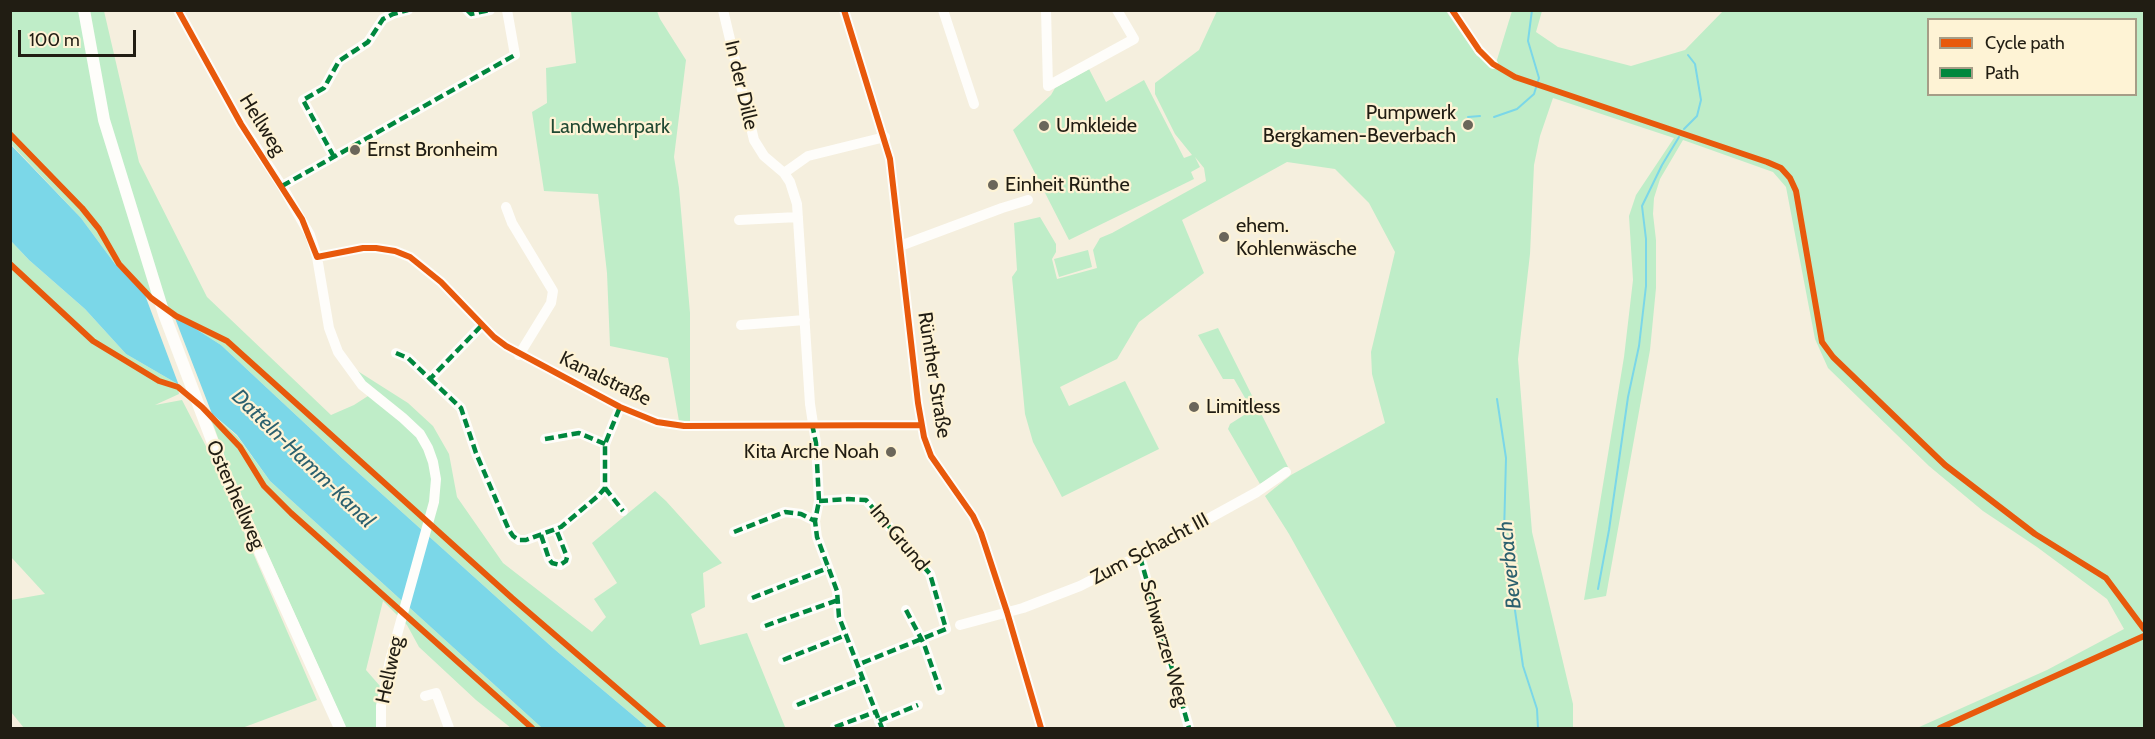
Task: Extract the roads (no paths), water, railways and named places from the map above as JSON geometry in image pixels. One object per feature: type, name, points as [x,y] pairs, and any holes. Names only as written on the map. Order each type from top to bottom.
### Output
[{"type":"main road","name":"Ostenhellweg","points":[[84,10],[104,120],[157,295],[224,472],[340,729]]},
{"type":"street","name":"Hellweg","points":[[178,10],[241,124],[302,219],[317,256],[330,328],[338,352],[362,385],[411,425],[428,448],[436,479],[435,493],[384,683],[381,729]]},
{"type":"street","points":[[334,157],[303,100],[324,88],[339,61],[368,42],[383,19],[408,10]]},
{"type":"street","points":[[467,10],[471,14],[490,10]]},
{"type":"street","points":[[282,186],[514,55],[507,10]]},
{"type":"street","name":"In der Dille","points":[[723,10],[754,140],[764,156],[784,173],[794,192],[798,217],[812,424],[816,443],[819,501],[815,520]]},
{"type":"street","name":"Rünther Straße","points":[[844,10],[890,159],[921,425],[931,456],[973,516],[981,533],[1041,729]]},
{"type":"street","points":[[943,10],[974,104]]},
{"type":"street","points":[[1046,10],[1048,86],[1134,39],[1117,10]]},
{"type":"street","points":[[1452,10],[1479,50],[1493,64]]},
{"type":"street","points":[[784,173],[808,156],[885,137]]},
{"type":"street","points":[[900,246],[1028,200]]},
{"type":"street","points":[[506,207],[512,223],[553,291],[551,303],[519,355]]},
{"type":"street","points":[[739,220],[798,217]]},
{"type":"street","name":"Kanalstraße","points":[[317,256],[363,248],[385,248],[402,254],[433,274],[494,337],[519,355],[620,407],[657,422],[675,426],[921,425]]},
{"type":"street","points":[[741,325],[805,321]]},
{"type":"street","points":[[430,379],[482,325]]},
{"type":"street","points":[[396,353],[408,358],[461,408],[476,453],[513,536],[519,540],[526,540],[556,529],[605,488]]},
{"type":"street","points":[[620,407],[606,444],[605,488],[623,511]]},
{"type":"street","points":[[545,440],[579,433],[606,444]]},
{"type":"street","name":"Zum Schacht III","points":[[1007,612],[1080,586],[1140,557],[1257,492],[1286,472]]},
{"type":"street","name":"Im Grund","points":[[819,501],[848,498],[866,500],[930,574],[946,629],[857,665]]},
{"type":"street","points":[[734,532],[785,512],[801,514],[815,520],[817,537],[838,600],[839,616],[879,720]]},
{"type":"street","points":[[541,535],[549,559],[552,563],[560,565],[566,561],[567,557],[556,529]]},
{"type":"street","name":"Schwarzer Weg","points":[[1140,557],[1189,729]]},
{"type":"street","points":[[752,598],[828,568]]},
{"type":"street","points":[[765,626],[838,600]]},
{"type":"street","points":[[906,610],[924,644],[940,690]]},
{"type":"street","points":[[960,625],[1007,612]]},
{"type":"street","points":[[783,660],[846,635]]},
{"type":"street","points":[[797,705],[862,679]]},
{"type":"street","points":[[425,696],[436,693],[449,729]]},
{"type":"street","points":[[835,727],[879,720],[918,705]]},
{"type":"water","name":"Datteln-Hamm-Kanal","points":[[10,144],[81,218],[115,264],[149,299],[221,345],[343,459],[553,648],[648,728],[542,728],[270,481],[237,435],[176,383],[126,354],[85,309],[29,260],[11,241]]},
{"type":"waterway","name":"Beverbach","points":[[1494,117],[1517,109],[1534,94],[1539,78],[1528,41],[1532,10]]},
{"type":"waterway","points":[[1684,129],[1697,116],[1701,100],[1695,64],[1688,55]]},
{"type":"waterway","name":"Beverbach","points":[[1468,117],[1480,116]]},
{"type":"waterway","points":[[1598,589],[1628,397],[1639,346],[1646,286],[1646,239],[1642,206],[1679,137]]},
{"type":"waterway","name":"Beverbach","points":[[1497,399],[1506,458],[1504,534],[1523,666],[1537,709],[1538,728]]},
{"type":"place","name":"Pumpwerk Bergkamen-Beverbach","points":[[1468,125]]},
{"type":"place","name":"Umkleide","points":[[1044,126]]},
{"type":"place","name":"Ernst Bronheim","points":[[355,150]]},
{"type":"place","name":"Einheit Rünthe","points":[[993,185]]},
{"type":"place","name":"ehem. Kohlenwäsche","points":[[1224,237]]},
{"type":"place","name":"Limitless","points":[[1194,407]]},
{"type":"place","name":"Kita Arche Noah","points":[[891,452]]},
{"type":"park label","name":"Landwehrpark","points":[[610,127]]}]
